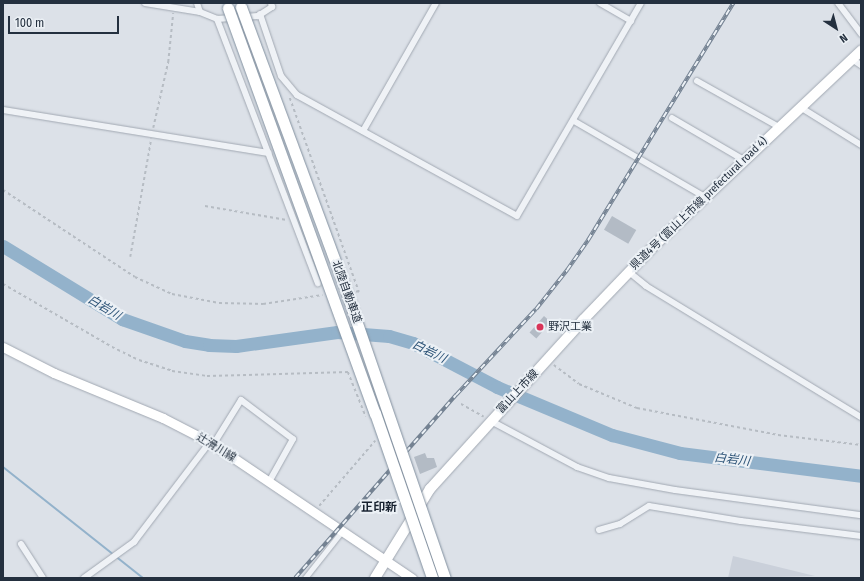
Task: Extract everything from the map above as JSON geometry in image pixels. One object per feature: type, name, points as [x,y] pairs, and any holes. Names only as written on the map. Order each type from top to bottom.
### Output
[{"type":"highway","name":"北陸自動車道","points":[[241,7],[361,334],[445,578]]},
{"type":"highway","name":"北陸自動車道","points":[[228,8],[341,316],[432,578]]},
{"type":"main road","name":"県道4号 (富山上市線 prefectural road 4)","points":[[546,362],[629,272],[705,197],[861,51]]},
{"type":"main road","name":"辻滑川線","points":[[3,347],[54,373],[163,418],[211,444],[412,578]]},
{"type":"main road","name":"富山上市線","points":[[491,421],[546,362]]},
{"type":"main road","points":[[375,578],[387,561],[404,527],[430,489],[491,421]]},
{"type":"street","points":[[145,3],[200,12],[217,19],[260,14],[272,7],[271,3]]},
{"type":"street","points":[[197,3],[200,12]]},
{"type":"street","points":[[363,131],[436,3]]},
{"type":"street","points":[[600,3],[631,21]]},
{"type":"street","points":[[260,14],[281,76],[297,96],[517,216],[574,121],[641,3]]},
{"type":"street","points":[[838,3],[861,34]]},
{"type":"street","points":[[217,19],[318,283]]},
{"type":"street","points":[[852,59],[861,65]]},
{"type":"street","points":[[697,81],[779,127]]},
{"type":"street","points":[[800,108],[861,145]]},
{"type":"street","points":[[3,110],[269,153]]},
{"type":"street","points":[[672,118],[744,160]]},
{"type":"street","points":[[574,121],[705,197]]},
{"type":"street","points":[[629,272],[646,286],[861,417]]},
{"type":"street","points":[[84,578],[134,542],[211,444],[241,400],[293,439],[268,482]]},
{"type":"street","points":[[491,421],[576,467],[608,478],[675,490],[861,515]]},
{"type":"street","points":[[599,530],[620,524],[649,506],[741,521],[861,536]]},
{"type":"street","points":[[305,578],[339,536]]},
{"type":"street","points":[[21,544],[43,578]]},
{"type":"path","points":[[288,94],[359,292],[352,293]]},
{"type":"path","points":[[3,190],[136,277],[172,294],[219,303],[263,304],[289,298],[328,295]]},
{"type":"path","points":[[205,206],[295,221]]},
{"type":"path","points":[[3,284],[112,347],[140,360],[172,370],[207,376],[348,372],[367,420]]},
{"type":"path","points":[[546,362],[579,384],[637,408],[778,434],[861,445]]},
{"type":"path","points":[[461,404],[491,421]]},
{"type":"path","points":[[314,512],[375,441],[372,434]]},
{"type":"shaded area","points":[[733,556],[815,576],[728,578]]},
{"type":"building","points":[[612,216],[636,230],[628,244],[604,230]]},
{"type":"building","name":"野沢工業","points":[[544,316],[551,322],[536,339],[530,333]]},
{"type":"building","points":[[425,453],[427,458],[434,458],[437,467],[420,474],[414,457]]},
{"type":"waterway","name":"白岩川","points":[[3,246],[122,319],[185,341],[209,345],[236,346],[337,332],[389,336],[413,343],[497,387],[612,435],[680,453],[861,476]]},
{"type":"waterway","points":[[3,467],[143,578]]},
{"type":"railway","points":[[295,578],[456,395],[536,309],[567,270],[588,240],[733,3]]},
{"type":"place","name":"野沢工業","points":[[540,327]]},
{"type":"district","name":"正印新","points":[[379,508]]}]
